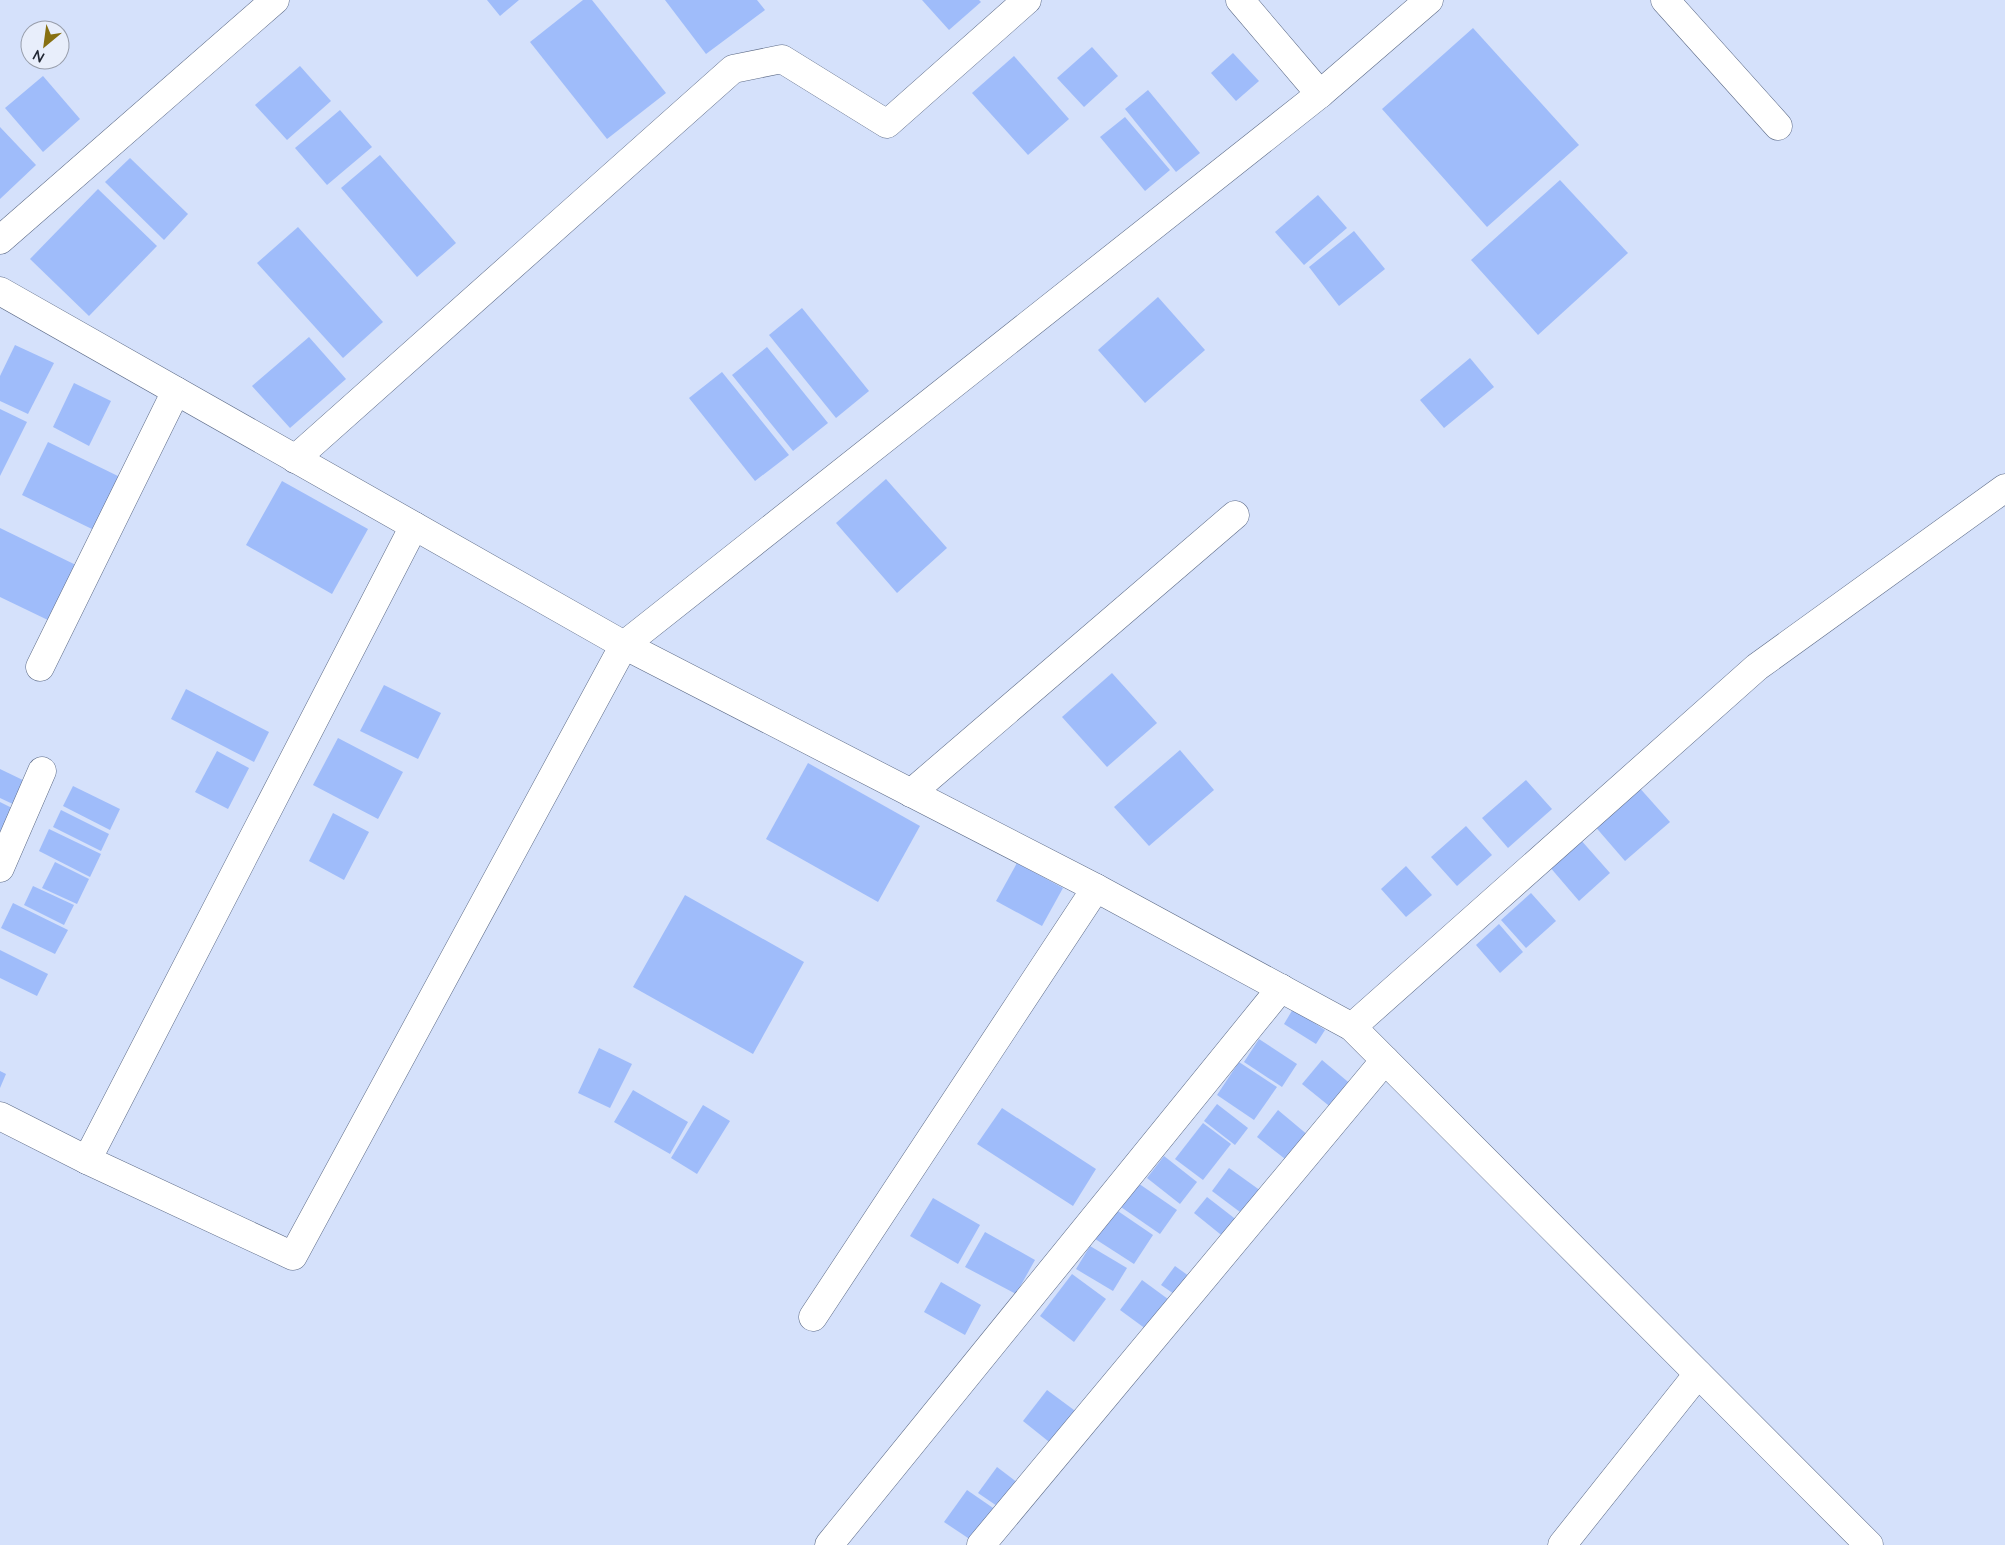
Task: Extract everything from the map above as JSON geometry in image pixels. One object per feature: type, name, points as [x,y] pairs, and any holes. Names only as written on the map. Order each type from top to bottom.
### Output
[{"type":"street","points":[[0,240],[275,0]]},
{"type":"street","points":[[295,459],[733,69],[782,59],[887,124],[1027,0]]},
{"type":"street","points":[[1240,0],[1320,94]]},
{"type":"street","points":[[0,1116],[87,1160],[293,1256],[624,645],[1320,94],[1429,0]]},
{"type":"street","points":[[1665,0],[1778,126]]},
{"type":"street","points":[[0,291],[624,645],[1096,888],[1352,1027],[1869,1545]]},
{"type":"street","points":[[40,667],[176,391]]},
{"type":"street","points":[[1352,1027],[1756,667],[2005,488]]},
{"type":"street","points":[[911,793],[1235,515]]},
{"type":"street","points":[[87,1160],[414,526]]},
{"type":"street","points":[[0,868],[42,771]]},
{"type":"street","points":[[813,1317],[1096,888]]},
{"type":"street","points":[[829,1545],[1281,988]]},
{"type":"street","points":[[980,1545],[1385,1060]]},
{"type":"street","points":[[1562,1545],[1698,1374]]},
{"type":"building","points":[[487,0],[519,0],[500,16]]},
{"type":"building","points":[[583,0],[592,0],[666,93],[607,139],[530,42]]},
{"type":"building","points":[[665,0],[757,0],[765,10],[706,54]]},
{"type":"building","points":[[922,0],[979,0],[981,2],[949,30]]},
{"type":"building","points":[[1473,28],[1579,145],[1487,227],[1382,109]]},
{"type":"building","points":[[1092,47],[1118,76],[1084,107],[1057,78]]},
{"type":"building","points":[[1233,53],[1259,81],[1236,101],[1211,73]]},
{"type":"building","points":[[1014,56],[1069,119],[1028,155],[972,93]]},
{"type":"building","points":[[300,66],[331,101],[287,140],[255,105]]},
{"type":"building","points":[[43,76],[80,119],[43,152],[5,108]]},
{"type":"building","points":[[1148,90],[1200,153],[1176,172],[1125,109]]},
{"type":"building","points":[[340,110],[372,147],[327,185],[295,148]]},
{"type":"building","points":[[1125,117],[1170,170],[1145,191],[1100,137]]},
{"type":"building","points":[[0,127],[36,165],[0,199]]},
{"type":"building","points":[[380,155],[456,243],[417,277],[341,188]]},
{"type":"building","points":[[130,158],[188,214],[164,240],[105,182]]},
{"type":"building","points":[[1560,180],[1628,253],[1538,335],[1471,260]]},
{"type":"building","points":[[98,189],[157,246],[89,316],[30,259]]},
{"type":"building","points":[[1318,195],[1347,228],[1304,265],[1275,232]]},
{"type":"building","points":[[298,227],[383,322],[343,358],[257,263]]},
{"type":"building","points":[[1354,231],[1385,269],[1339,306],[1309,267]]},
{"type":"building","points":[[1158,297],[1205,350],[1145,403],[1098,350]]},
{"type":"building","points":[[802,308],[869,391],[836,418],[769,335]]},
{"type":"building","points":[[309,337],[346,379],[290,428],[252,386]]},
{"type":"building","points":[[15,345],[54,363],[28,414],[0,401],[0,376]]},
{"type":"building","points":[[767,347],[828,423],[793,451],[732,375]]},
{"type":"building","points":[[1470,358],[1494,387],[1444,428],[1420,400]]},
{"type":"building","points":[[722,372],[789,455],[755,481],[689,398]]},
{"type":"building","points":[[74,383],[111,401],[89,446],[53,427]]},
{"type":"building","points":[[0,409],[27,422],[0,476]]},
{"type":"building","points":[[48,442],[120,477],[94,530],[22,495]]},
{"type":"building","points":[[886,479],[947,548],[897,593],[836,523]]},
{"type":"building","points":[[282,481],[368,529],[332,594],[246,545]]},
{"type":"building","points":[[0,528],[80,567],[52,622],[0,597]]},
{"type":"building","points":[[1112,673],[1157,723],[1107,767],[1062,717]]},
{"type":"building","points":[[384,685],[441,713],[418,759],[360,731]]},
{"type":"building","points":[[186,689],[269,732],[254,762],[171,719]]},
{"type":"building","points":[[338,738],[403,772],[378,819],[313,785]]},
{"type":"building","points":[[1180,750],[1214,790],[1149,846],[1114,807]]},
{"type":"building","points":[[217,751],[249,768],[228,809],[195,792]]},
{"type":"building","points":[[808,763],[920,826],[878,902],[766,839]]},
{"type":"building","points":[[0,769],[29,783],[17,806],[0,798]]},
{"type":"building","points":[[1526,780],[1552,809],[1508,848],[1482,818]]},
{"type":"building","points":[[1637,785],[1670,822],[1625,861],[1593,824]]},
{"type":"building","points":[[73,786],[120,809],[110,830],[63,806]]},
{"type":"building","points":[[0,802],[18,811],[5,836],[0,833]]},
{"type":"building","points":[[61,810],[109,834],[101,851],[53,827]]},
{"type":"building","points":[[333,813],[369,832],[344,880],[309,861]]},
{"type":"building","points":[[1466,826],[1492,855],[1457,886],[1431,857]]},
{"type":"building","points":[[49,829],[101,854],[90,877],[39,851]]},
{"type":"building","points":[[1580,839],[1610,873],[1579,901],[1549,866]]},
{"type":"building","points":[[55,862],[89,879],[77,904],[42,888]]},
{"type":"building","points":[[1017,863],[1063,888],[1042,926],[996,901]]},
{"type":"building","points":[[1406,866],[1432,895],[1406,917],[1381,889]]},
{"type":"building","points":[[33,886],[74,905],[64,925],[24,905]]},
{"type":"building","points":[[1531,893],[1556,921],[1526,948],[1501,920]]},
{"type":"building","points":[[685,895],[804,962],[753,1054],[633,987]]},
{"type":"building","points":[[13,903],[68,930],[55,954],[1,928]]},
{"type":"building","points":[[1499,924],[1523,952],[1500,973],[1476,945]]},
{"type":"building","points":[[0,950],[48,974],[37,996],[0,978]]},
{"type":"building","points":[[1293,1009],[1325,1030],[1316,1044],[1284,1024]]},
{"type":"building","points":[[1259,1039],[1297,1064],[1282,1087],[1244,1062]]},
{"type":"building","points":[[599,1048],[632,1064],[610,1108],[578,1093]]},
{"type":"building","points":[[1322,1060],[1353,1086],[1333,1109],[1302,1084]]},
{"type":"building","points":[[1239,1062],[1277,1087],[1254,1120],[1217,1095]]},
{"type":"building","points":[[0,1071],[6,1074],[0,1088]]},
{"type":"building","points":[[633,1090],[688,1122],[670,1154],[614,1122]]},
{"type":"building","points":[[1217,1104],[1248,1128],[1235,1145],[1204,1121]]},
{"type":"building","points":[[703,1105],[730,1121],[697,1174],[671,1158]]},
{"type":"building","points":[[1002,1108],[1096,1169],[1073,1206],[977,1144]]},
{"type":"building","points":[[1278,1110],[1309,1136],[1289,1162],[1257,1137]]},
{"type":"building","points":[[1203,1123],[1231,1144],[1203,1180],[1175,1159]]},
{"type":"building","points":[[1164,1156],[1197,1182],[1180,1204],[1147,1178]]},
{"type":"building","points":[[1229,1168],[1261,1191],[1244,1215],[1212,1191]]},
{"type":"building","points":[[1135,1181],[1177,1210],[1160,1234],[1118,1205]]},
{"type":"building","points":[[1207,1197],[1238,1221],[1225,1238],[1194,1213]]},
{"type":"building","points":[[933,1198],[980,1225],[958,1264],[910,1236]]},
{"type":"building","points":[[1109,1205],[1153,1235],[1134,1264],[1089,1235]]},
{"type":"building","points":[[985,1232],[1035,1260],[1016,1294],[965,1267]]},
{"type":"building","points":[[1090,1246],[1127,1268],[1113,1291],[1076,1269]]},
{"type":"building","points":[[1175,1266],[1193,1279],[1180,1298],[1161,1285]]},
{"type":"building","points":[[1072,1274],[1106,1299],[1074,1342],[1040,1316]]},
{"type":"building","points":[[1142,1280],[1172,1302],[1150,1332],[1120,1310]]},
{"type":"building","points":[[941,1282],[981,1305],[965,1335],[924,1312]]},
{"type":"building","points":[[1047,1390],[1078,1413],[1053,1445],[1023,1421]]},
{"type":"building","points":[[997,1467],[1018,1483],[1000,1508],[978,1493]]},
{"type":"building","points":[[967,1490],[996,1510],[974,1542],[944,1522]]}]
